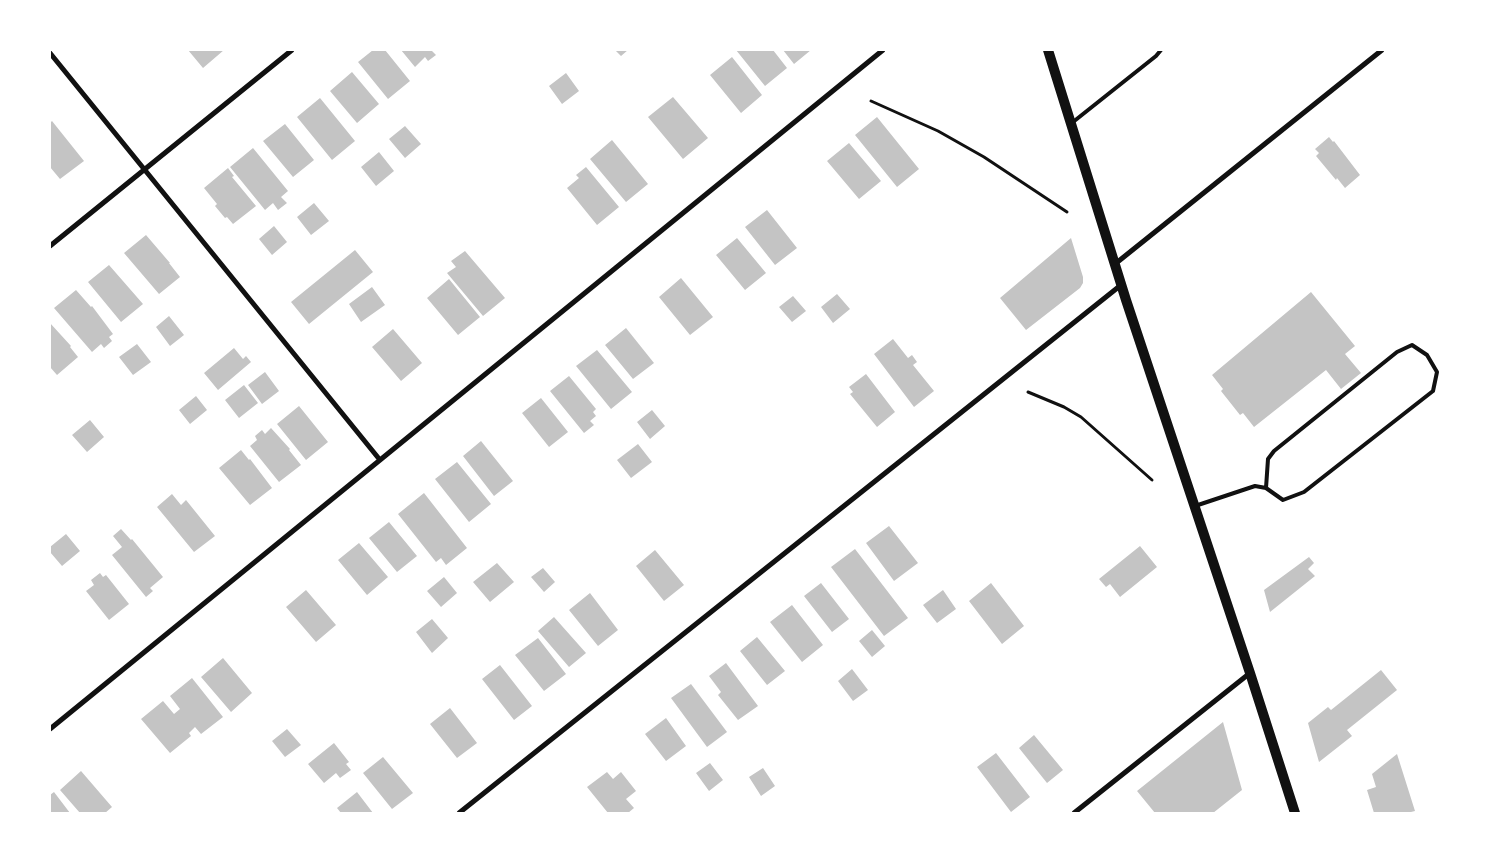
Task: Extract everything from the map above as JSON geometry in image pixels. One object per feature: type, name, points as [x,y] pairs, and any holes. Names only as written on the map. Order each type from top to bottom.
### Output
[{"type":"main road","points":[[1048,50],[1115,264],[1295,813]]},
{"type":"street","points":[[50,246],[292,50]]},
{"type":"street","points":[[50,729],[883,50]]},
{"type":"street","points":[[1115,264],[1382,50]]},
{"type":"street","points":[[50,53],[380,460]]},
{"type":"street","points":[[459,813],[1122,284]]},
{"type":"street","points":[[1074,813],[1250,673]]},
{"type":"lane","points":[[1071,124],[1161,50]]},
{"type":"lane","points":[[1195,506],[1255,486],[1266,488],[1283,500],[1304,492],[1433,391],[1437,372],[1427,355],[1412,345],[1397,352],[1274,451],[1268,459],[1266,488]]},
{"type":"path","points":[[871,101],[938,130],[992,162],[1067,212]]},
{"type":"path","points":[[1028,392],[1064,407],[1080,417],[1152,480]]},
{"type":"building","points":[[188,50],[224,50],[203,68]]},
{"type":"building","points":[[373,50],[385,50],[410,81],[388,99],[358,62]]},
{"type":"building","points":[[401,50],[434,50],[432,51],[436,55],[428,61],[425,57],[415,67]]},
{"type":"building","points":[[615,50],[628,50],[621,56]]},
{"type":"building","points":[[736,50],[773,50],[787,68],[765,86]]},
{"type":"building","points":[[783,50],[811,50],[794,64]]},
{"type":"building","points":[[732,57],[762,95],[741,113],[710,75]]},
{"type":"building","points":[[352,72],[379,104],[357,123],[330,91]]},
{"type":"building","points":[[566,73],[579,91],[562,104],[549,86]]},
{"type":"building","points":[[673,97],[708,138],[683,159],[648,117]]},
{"type":"building","points":[[320,98],[355,141],[332,160],[297,117]]},
{"type":"building","points":[[877,117],[919,169],[897,187],[855,135]]},
{"type":"building","points":[[52,121],[84,161],[60,179],[50,167],[50,123]]},
{"type":"building","points":[[285,124],[314,160],[293,177],[263,141]]},
{"type":"building","points":[[405,126],[421,144],[405,158],[389,139]]},
{"type":"building","points":[[1329,137],[1360,175],[1345,188],[1316,156],[1319,153],[1315,149]]},
{"type":"building","points":[[612,140],[648,184],[626,202],[590,159]]},
{"type":"building","points":[[849,143],[881,181],[859,199],[827,161]]},
{"type":"building","points":[[253,148],[288,191],[281,197],[287,203],[278,210],[273,203],[265,210],[230,167]]},
{"type":"building","points":[[379,152],[394,171],[376,186],[361,167]]},
{"type":"building","points":[[586,167],[619,207],[597,225],[567,188],[579,178],[576,175]]},
{"type":"building","points":[[228,168],[234,176],[232,177],[256,206],[233,224],[215,206],[217,204],[204,188]]},
{"type":"building","points":[[314,203],[329,221],[311,235],[297,217]]},
{"type":"building","points":[[767,210],[797,248],[775,265],[745,227]]},
{"type":"building","points":[[274,226],[287,242],[272,255],[259,239]]},
{"type":"building","points":[[146,235],[180,277],[159,294],[124,253]]},
{"type":"building","points":[[737,238],[766,273],[745,290],[716,255]]},
{"type":"building","points":[[1071,238],[1083,277],[1083,283],[1080,288],[1026,330],[1000,298]]},
{"type":"building","points":[[355,250],[373,272],[309,324],[291,302]]},
{"type":"building","points":[[465,251],[505,298],[483,316],[447,273],[456,267],[451,261]]},
{"type":"building","points":[[109,265],[143,304],[121,322],[88,282]]},
{"type":"building","points":[[681,278],[713,317],[690,335],[659,297]]},
{"type":"building","points":[[449,279],[480,317],[458,335],[427,298]]},
{"type":"building","points":[[372,287],[385,305],[361,322],[349,304]]},
{"type":"building","points":[[76,290],[92,306],[113,334],[109,337],[112,341],[104,348],[101,344],[92,352],[54,308]]},
{"type":"building","points":[[1311,292],[1355,346],[1345,354],[1361,373],[1341,389],[1326,370],[1254,427],[1243,413],[1240,415],[1221,391],[1223,389],[1212,375]]},
{"type":"building","points":[[837,294],[850,309],[833,323],[821,307]]},
{"type":"building","points":[[793,296],[806,311],[792,322],[779,307]]},
{"type":"building","points":[[169,316],[184,335],[170,346],[156,327]]},
{"type":"building","points":[[50,323],[71,346],[78,357],[57,375],[50,367]]},
{"type":"building","points":[[626,328],[654,363],[633,379],[605,345]]},
{"type":"building","points":[[393,329],[422,363],[401,381],[372,347]]},
{"type":"building","points":[[893,339],[908,358],[912,355],[917,362],[913,365],[934,391],[914,407],[874,354]]},
{"type":"building","points":[[137,344],[151,362],[133,375],[119,357]]},
{"type":"building","points":[[234,348],[243,359],[246,356],[251,362],[218,390],[204,373]]},
{"type":"building","points":[[597,350],[632,392],[611,409],[576,366]]},
{"type":"building","points":[[265,372],[279,391],[262,404],[248,385]]},
{"type":"building","points":[[866,374],[895,412],[877,427],[850,394],[853,392],[849,387]]},
{"type":"building","points":[[569,376],[596,409],[593,412],[596,416],[590,421],[594,425],[584,433],[550,391]]},
{"type":"building","points":[[244,385],[258,403],[239,418],[225,400]]},
{"type":"building","points":[[196,396],[207,410],[190,424],[179,410]]},
{"type":"building","points":[[541,398],[568,432],[549,447],[522,413]]},
{"type":"building","points":[[299,406],[328,442],[306,460],[277,424]]},
{"type":"building","points":[[652,410],[665,426],[650,439],[637,422]]},
{"type":"building","points":[[90,420],[104,437],[87,452],[72,435]]},
{"type":"building","points":[[271,428],[290,449],[301,465],[279,482],[250,446],[257,440],[255,436],[262,430],[265,434]]},
{"type":"building","points":[[481,441],[513,481],[494,496],[463,456]]},
{"type":"building","points":[[638,444],[652,462],[631,478],[617,460]]},
{"type":"building","points":[[241,450],[272,488],[250,505],[219,468]]},
{"type":"building","points":[[457,462],[491,504],[469,522],[435,479]]},
{"type":"building","points":[[424,493],[467,548],[446,565],[441,558],[436,562],[398,514]]},
{"type":"building","points":[[172,494],[181,505],[186,500],[215,536],[194,552],[157,507]]},
{"type":"building","points":[[389,522],[417,556],[397,572],[369,538]]},
{"type":"building","points":[[889,526],[918,563],[894,581],[866,543]]},
{"type":"building","points":[[121,529],[132,539],[163,577],[150,588],[153,591],[146,597],[112,555],[122,547],[113,536]]},
{"type":"building","points":[[66,534],[80,551],[62,566],[50,552],[50,547]]},
{"type":"building","points":[[359,543],[388,577],[367,595],[338,560]]},
{"type":"building","points":[[1140,546],[1157,567],[1120,597],[1110,584],[1106,587],[1099,579]]},
{"type":"building","points":[[855,549],[908,618],[884,636],[831,567]]},
{"type":"building","points":[[655,550],[684,585],[664,601],[636,566]]},
{"type":"building","points":[[1309,557],[1314,563],[1308,569],[1315,576],[1270,612],[1264,590]]},
{"type":"building","points":[[497,563],[514,582],[490,602],[473,582]]},
{"type":"building","points":[[543,568],[555,582],[544,592],[531,577]]},
{"type":"building","points":[[100,573],[103,577],[106,575],[129,604],[109,620],[86,591],[94,585],[91,580]]},
{"type":"building","points":[[444,577],[457,593],[441,607],[427,591]]},
{"type":"building","points":[[821,583],[849,619],[832,632],[804,596]]},
{"type":"building","points":[[991,583],[1024,626],[1002,644],[969,601]]},
{"type":"building","points":[[306,590],[336,625],[316,642],[286,607]]},
{"type":"building","points":[[943,590],[956,609],[937,623],[923,605]]},
{"type":"building","points":[[590,593],[618,630],[598,646],[569,610]]},
{"type":"building","points":[[792,605],[823,645],[802,662],[770,622]]},
{"type":"building","points":[[554,617],[586,653],[569,667],[538,631]]},
{"type":"building","points":[[432,619],[448,638],[432,653],[416,632]]},
{"type":"building","points":[[872,630],[885,646],[872,657],[859,641]]},
{"type":"building","points":[[757,637],[785,671],[767,685],[740,651]]},
{"type":"building","points":[[538,638],[566,674],[544,691],[515,655]]},
{"type":"building","points":[[223,658],[252,693],[231,712],[201,677]]},
{"type":"building","points":[[726,663],[758,706],[738,720],[718,695],[721,692],[709,676]]},
{"type":"building","points":[[500,665],[532,706],[514,720],[482,679]]},
{"type":"building","points":[[852,669],[868,690],[853,701],[838,681]]},
{"type":"building","points":[[1381,670],[1397,690],[1347,730],[1352,736],[1319,762],[1308,723],[1328,707],[1331,710]]},
{"type":"building","points":[[192,678],[223,717],[201,734],[195,727],[189,733],[191,736],[170,753],[141,719],[163,701],[174,714],[180,709],[170,696]]},
{"type":"building","points":[[691,684],[727,732],[707,747],[671,698]]},
{"type":"building","points":[[450,708],[477,743],[457,758],[430,724]]},
{"type":"building","points":[[666,718],[686,746],[666,761],[645,734]]},
{"type":"building","points":[[1223,722],[1242,790],[1213,813],[1155,813],[1137,791]]},
{"type":"building","points":[[287,729],[301,745],[285,757],[272,741]]},
{"type":"building","points":[[1034,735],[1063,770],[1047,783],[1019,748]]},
{"type":"building","points":[[334,743],[349,762],[346,764],[351,770],[340,778],[336,773],[324,783],[308,764]]},
{"type":"building","points":[[996,753],[1030,797],[1011,812],[977,767]]},
{"type":"building","points":[[1397,754],[1415,811],[1407,813],[1374,813],[1367,790],[1376,787],[1372,774]]},
{"type":"building","points":[[383,757],[413,793],[392,809],[363,773]]},
{"type":"building","points":[[710,763],[723,780],[709,791],[696,773]]},
{"type":"building","points":[[763,768],[775,786],[761,796],[749,777]]},
{"type":"building","points":[[81,771],[112,807],[105,813],[80,813],[60,790]]},
{"type":"building","points":[[607,772],[613,779],[621,772],[636,791],[626,799],[634,808],[628,813],[608,813],[587,787]]},
{"type":"building","points":[[54,792],[70,813],[50,813],[50,795]]},
{"type":"building","points":[[357,792],[373,813],[341,813],[337,808]]}]
